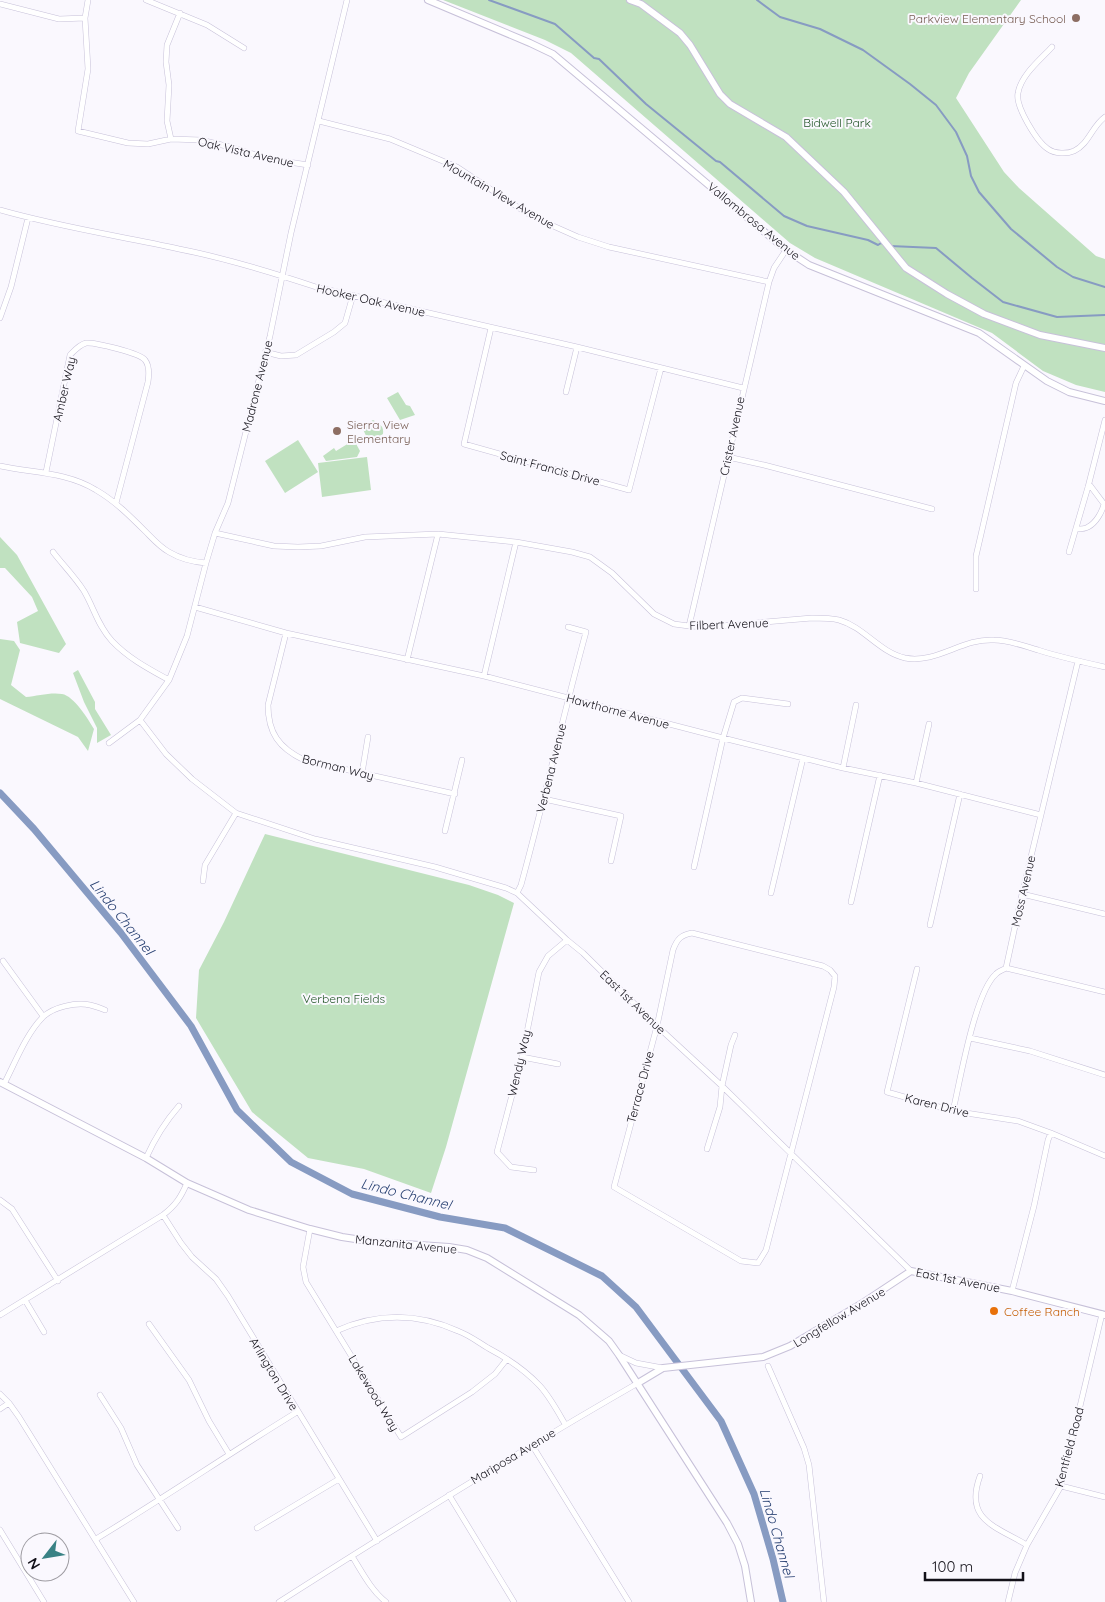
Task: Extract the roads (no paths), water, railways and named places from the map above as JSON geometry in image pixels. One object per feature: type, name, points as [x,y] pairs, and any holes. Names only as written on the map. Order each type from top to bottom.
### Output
[{"type":"street","name":"Oak Vista Avenue","points":[[88,0],[85,18],[88,70],[78,131],[128,143],[148,144],[171,139],[201,140],[270,159],[308,165]]},
{"type":"street","points":[[146,0],[207,26],[244,48]]},
{"type":"street","name":"Madrone Avenue","points":[[109,744],[140,720],[168,680],[185,643],[215,533],[228,503],[266,352],[347,0]]},
{"type":"street","name":"Vallombrosa Avenue","points":[[428,0],[553,54],[786,250],[810,265],[979,333],[1047,381],[1069,392],[1105,401]]},
{"type":"street","points":[[630,0],[641,4],[680,33],[690,45],[720,94],[730,104],[786,138],[844,192],[906,268],[947,294],[984,314],[1040,335],[1105,348]]},
{"type":"street","points":[[0,4],[59,19],[85,18]]},
{"type":"street","points":[[171,139],[167,121],[169,84],[166,62],[167,45],[180,13]]},
{"type":"street","points":[[1052,47],[1024,78],[1019,86],[1017,96],[1018,104],[1036,136],[1049,150],[1057,152],[1074,151],[1080,147],[1095,126],[1105,117]]},
{"type":"street","name":"Mountain View Avenue","points":[[319,121],[390,139],[457,167],[525,212],[578,236],[609,247],[769,282]]},
{"type":"street","name":"Hooker Oak Avenue","points":[[0,210],[28,218],[180,249],[316,287],[577,347],[743,388]]},
{"type":"street","points":[[0,318],[11,287],[28,218]]},
{"type":"street","name":"Crister Avenue","points":[[689,626],[769,282],[774,268],[786,250]]},
{"type":"street","points":[[266,352],[281,356],[296,355],[334,332],[346,323],[353,296]]},
{"type":"street","name":"Saint Francis Drive","points":[[491,328],[464,444],[629,490],[661,368]]},
{"type":"street","name":"Amber Way","points":[[46,472],[70,355],[76,348],[88,343],[138,354],[145,360],[149,370],[148,382],[116,503]]},
{"type":"street","points":[[566,392],[577,347]]},
{"type":"street","points":[[976,588],[976,556],[1016,383],[1024,366]]},
{"type":"street","points":[[1069,552],[1105,420]]},
{"type":"street","points":[[728,457],[932,509]]},
{"type":"street","points":[[0,466],[46,472],[82,482],[116,503],[170,553],[196,562],[206,563]]},
{"type":"street","points":[[1076,529],[1088,527],[1098,519],[1103,508],[1104,504],[1089,484]]},
{"type":"street","name":"Filbert Avenue","points":[[215,533],[274,546],[298,547],[322,546],[365,537],[438,534],[516,542],[590,557],[612,573],[654,614],[674,624],[708,627],[826,618],[839,620],[851,625],[884,648],[903,657],[925,658],[940,655],[970,643],[993,640],[1006,641],[1078,662],[1105,667]]},
{"type":"street","points":[[407,660],[438,534]]},
{"type":"street","points":[[484,676],[516,542]]},
{"type":"street","points":[[53,552],[84,591],[102,629],[112,641],[126,654],[168,680]]},
{"type":"street","name":"Hawthorne Avenue","points":[[196,607],[286,633],[484,676],[843,768],[916,783],[1041,815]]},
{"type":"street","name":"Verbena Avenue","points":[[517,893],[521,885],[544,800],[586,632],[568,627]]},
{"type":"street","name":"Borman Way","points":[[286,633],[268,705],[268,717],[271,728],[284,747],[304,760],[455,794]]},
{"type":"street","name":"Moss Avenue","points":[[1006,968],[1078,662]]},
{"type":"street","points":[[694,867],[723,738],[734,702],[742,698],[788,704]]},
{"type":"street","points":[[843,768],[856,705]]},
{"type":"street","name":"East 1st Avenue","points":[[140,720],[166,754],[192,779],[236,813],[315,839],[435,868],[506,888],[517,893],[583,953],[657,1026],[722,1086],[911,1271],[1012,1291],[1103,1315]]},
{"type":"street","points":[[916,783],[928,724]]},
{"type":"street","points":[[362,773],[368,737]]},
{"type":"street","points":[[771,893],[803,758]]},
{"type":"street","points":[[445,831],[462,760]]},
{"type":"street","points":[[851,902],[880,775]]},
{"type":"street","points":[[930,925],[960,794]]},
{"type":"street","points":[[544,800],[621,816],[611,861]]},
{"type":"street","points":[[203,881],[205,865],[236,813]]},
{"type":"street","points":[[1022,894],[1105,914]]},
{"type":"street","name":"Terrace Drive","points":[[692,933],[823,966],[835,976],[834,987],[791,1153],[766,1250],[758,1263],[740,1261],[614,1187],[657,1026],[674,950],[677,940],[683,934],[692,933]]},
{"type":"street","name":"Wendy Way","points":[[534,1170],[511,1167],[497,1152],[522,1057],[539,972],[548,956],[567,940]]},
{"type":"street","points":[[4,961],[44,1016]]},
{"type":"street","points":[[953,1110],[982,994],[995,974],[1006,968],[1105,992]]},
{"type":"street","name":"Karen Drive","points":[[917,969],[888,1092],[953,1110],[1018,1121],[1105,1156]]},
{"type":"street","points":[[2,1083],[32,1032],[44,1016],[54,1010],[77,1004],[90,1004],[105,1010]]},
{"type":"street","points":[[707,1149],[720,1107],[722,1086],[735,1035]]},
{"type":"street","points":[[970,1038],[1030,1051],[1105,1076]]},
{"type":"street","points":[[522,1057],[558,1064]]},
{"type":"street","name":"Manzanita Avenue","points":[[2,1083],[146,1158],[187,1183],[249,1210],[310,1230],[342,1237],[375,1242],[450,1247],[467,1250],[487,1258],[579,1315],[609,1341],[619,1355],[738,1544],[745,1566],[751,1602]]},
{"type":"street","points":[[146,1158],[165,1121],[179,1106]]},
{"type":"street","points":[[1012,1291],[1051,1133]]},
{"type":"street","points":[[0,1315],[163,1215],[174,1207],[187,1183]]},
{"type":"street","points":[[0,1200],[12,1209],[58,1281]]},
{"type":"street","name":"Arlington Drive","points":[[163,1215],[192,1257],[216,1279],[228,1296],[376,1541]]},
{"type":"street","name":"Lakewood Way","points":[[310,1230],[303,1266],[306,1282],[401,1437],[472,1392],[495,1374],[507,1358]]},
{"type":"street","name":"Longfellow Avenue","points":[[763,1357],[790,1346],[861,1304],[911,1271]]},
{"type":"street","points":[[25,1300],[44,1332]]},
{"type":"street","name":"Kentfield Road","points":[[1008,1602],[1015,1573],[1027,1545],[1060,1486],[1103,1315]]},
{"type":"street","points":[[336,1331],[355,1323],[373,1319],[414,1318],[460,1331],[507,1358],[526,1372],[541,1387],[565,1424]]},
{"type":"street","points":[[149,1324],[189,1380],[208,1421],[229,1454]]},
{"type":"street","points":[[619,1355],[636,1363],[663,1368]]},
{"type":"street","name":"Mariposa Avenue","points":[[280,1602],[565,1424],[663,1368],[763,1357]]},
{"type":"street","points":[[768,1366],[810,1465],[824,1602]]},
{"type":"street","points":[[0,1394],[10,1403],[134,1602]]},
{"type":"street","points":[[100,1395],[120,1428],[137,1465],[178,1528]]},
{"type":"street","points":[[0,1409],[10,1403]]},
{"type":"street","points":[[96,1539],[297,1412]]},
{"type":"street","points":[[532,1445],[629,1602]]},
{"type":"street","points":[[980,1476],[974,1500],[980,1515],[994,1526],[1027,1545]]},
{"type":"street","points":[[257,1528],[339,1479]]},
{"type":"street","points":[[1060,1486],[1105,1497]]},
{"type":"street","points":[[449,1495],[514,1602]]},
{"type":"street","points":[[0,1530],[44,1602]]},
{"type":"street","points":[[352,1556],[380,1597],[386,1602]]},
{"type":"waterway","points":[[489,0],[555,24],[594,58],[599,59],[646,104],[716,161],[720,162],[784,216],[807,226],[868,240],[878,245],[884,244]]},
{"type":"waterway","points":[[757,0],[780,17],[820,29],[863,50],[936,105],[956,132],[967,156],[971,176],[979,192],[1011,229],[1057,267],[1073,277],[1105,287]]},
{"type":"waterway","points":[[890,246],[936,248],[1003,302],[1057,317],[1105,315]]},
{"type":"waterway","name":"Lindo Channel","points":[[0,793],[34,829],[121,933],[191,1026],[237,1110],[291,1162],[352,1194],[440,1217],[505,1228],[602,1276],[636,1307],[721,1421],[754,1494],[783,1602]]},
{"type":"place","name":"Parkview Elementary School","points":[[1076,18]]},
{"type":"place","name":"Sierra View Elementary","points":[[337,431]]},
{"type":"place","name":"Coffee Ranch","points":[[994,1311]]},
{"type":"park label","name":"Bidwell Park","points":[[837,122]]},
{"type":"park label","name":"Verbena Fields","points":[[344,998]]}]
